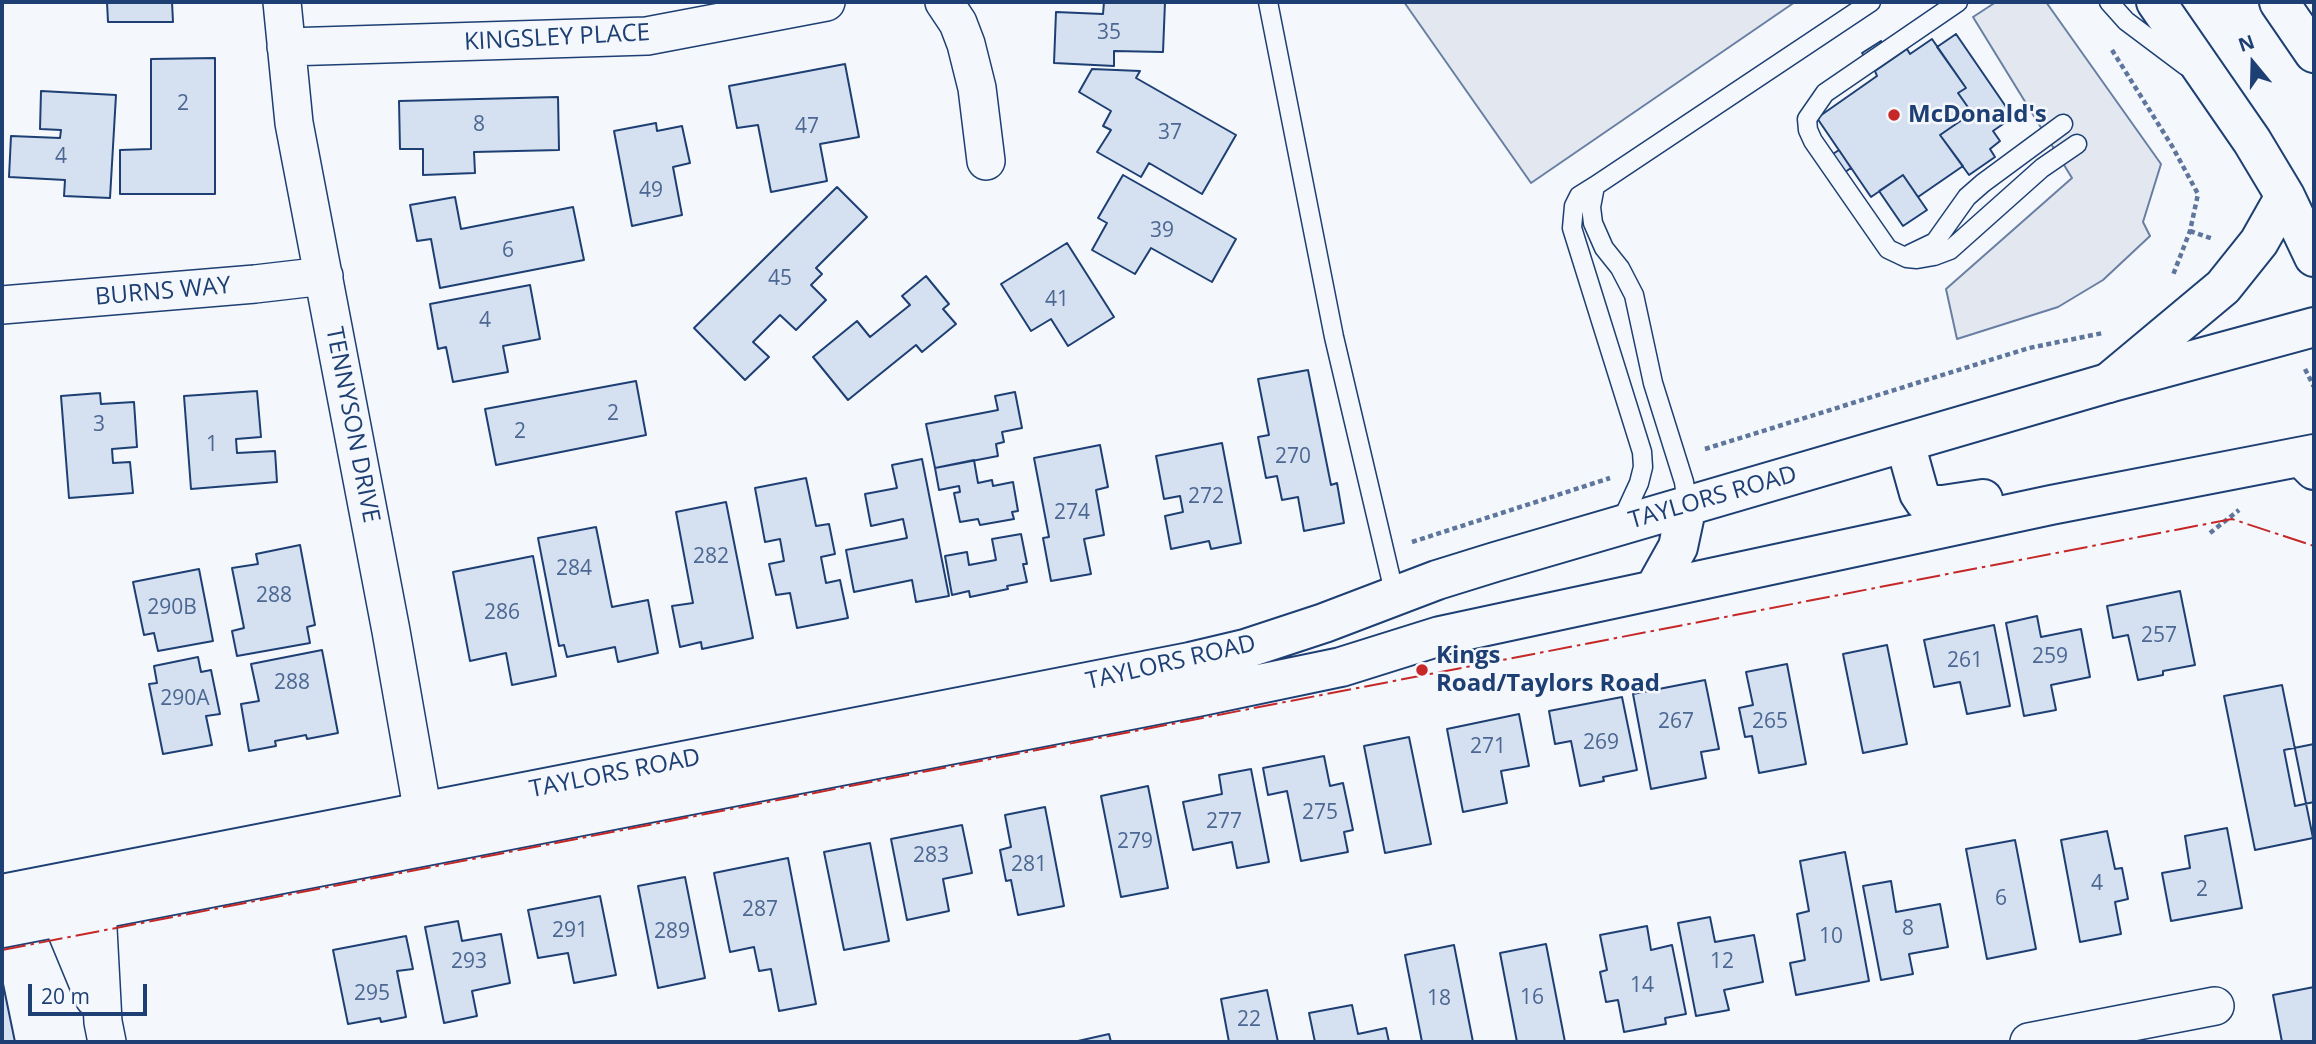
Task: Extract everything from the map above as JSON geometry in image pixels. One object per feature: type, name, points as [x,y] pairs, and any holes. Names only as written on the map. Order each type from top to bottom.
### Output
[{"type":"main road","points":[[2155,2],[2252,141],[2284,195],[2314,257]]},
{"type":"main road","points":[[2279,2],[2314,53]]},
{"type":"main road","points":[[2108,383],[2222,286],[2259,242],[2284,195]]},
{"type":"main road","name":"TAYLORS ROAD","points":[[426,829],[1245,649],[1437,580],[2108,383],[2314,327]]},
{"type":"main road","points":[[1905,443],[1919,493],[1925,502],[1932,505],[1972,502],[2091,477],[2200,477]]},
{"type":"main road","name":"TAYLORS ROAD","points":[[2,928],[75,897],[426,829],[1197,697],[1341,667],[1440,636],[2052,505],[2200,477],[2310,461]]},
{"type":"main road","points":[[1654,590],[1678,547],[1687,505]]},
{"type":"main road","points":[[1395,596],[1406,618],[1419,629],[1440,636]]},
{"type":"main road","name":"TAYLORS ROAD","points":[[2,894],[75,897]]},
{"type":"street","name":"TENNYSON DRIVE","points":[[282,2],[294,123],[426,829]]},
{"type":"street","name":"KINGSLEY PLACE","points":[[286,47],[647,36],[826,2]]},
{"type":"street","points":[[944,2],[958,23],[966,44],[977,88],[986,161]]},
{"type":"street","name":"BURNS WAY","points":[[2,305],[324,276]]},
{"type":"street","points":[[75,897],[105,1032]]},
{"type":"street","points":[[2029,1042],[2216,1006]]},
{"type":"lane","points":[[1268,2],[1334,337],[1395,596]]},
{"type":"lane","points":[[1620,525],[1639,483],[1643,467],[1642,452],[1572,228],[1574,206],[1579,197],[1594,186],[1871,2]]},
{"type":"lane","points":[[1958,2],[1825,93],[1807,119],[1813,141],[1880,239],[1896,254],[1917,259],[1934,257],[1950,250],[2042,168],[2077,144]]},
{"type":"lane","points":[[2109,2],[2126,22],[2212,84]]},
{"type":"lane","points":[[1896,254],[1911,254],[1935,242],[1975,190],[2063,124]]},
{"type":"lane","points":[[1594,186],[1591,207],[1593,223],[1604,248],[1620,268],[1634,295],[1653,383],[1684,482],[1687,505]]},
{"type":"path","points":[[2109,46],[2172,146],[2198,194],[2190,231],[2168,287]]},
{"type":"path","points":[[1677,458],[1925,378],[2029,348],[2105,333]]},
{"type":"path","points":[[1384,551],[1643,467]]},
{"type":"shaded area","points":[[1404,2],[1795,2],[1531,183]]},
{"type":"shaded area","points":[[1996,2],[2046,2],[2161,164],[2143,222],[2150,236],[2103,280],[2058,307],[1957,339],[1946,289],[2072,178],[1973,17]]},
{"type":"building","points":[[107,2],[172,2],[173,22],[108,22]]},
{"type":"building","points":[[1104,2],[1165,2],[1163,52],[1114,51],[1114,66],[1054,63],[1056,12],[1103,14]]},
{"type":"building","points":[[1956,34],[2013,117],[1993,131],[2000,141],[1990,149],[1995,157],[1969,175],[1940,135],[1972,113],[1958,93],[1966,88],[1937,47]]},
{"type":"building","name":"McDonald's","points":[[1932,39],[1966,88],[1958,93],[1972,113],[1940,135],[1963,166],[1918,197],[1903,175],[1871,197],[1817,118],[1877,76],[1875,71],[1907,49],[1910,54]]},
{"type":"building","points":[[1881,41],[1893,58],[1875,71],[1862,53]]},
{"type":"building","points":[[215,58],[215,194],[120,194],[120,150],[151,149],[151,59]]},
{"type":"building","points":[[845,64],[859,137],[820,144],[827,181],[771,192],[758,125],[737,128],[729,86]]},
{"type":"building","points":[[1092,69],[1140,71],[1136,78],[1236,135],[1202,194],[1149,163],[1141,177],[1097,152],[1111,130],[1103,126],[1111,111],[1079,92]]},
{"type":"building","points":[[41,91],[116,95],[110,198],[64,196],[65,180],[9,177],[11,136],[60,138],[61,130],[40,129]]},
{"type":"building","points":[[558,97],[559,150],[474,152],[475,173],[423,175],[423,149],[400,149],[399,101]]},
{"type":"building","points":[[656,123],[657,131],[682,126],[690,163],[673,167],[682,215],[632,226],[614,131]]},
{"type":"building","points":[[1839,150],[1851,168],[1832,181],[1819,163]]},
{"type":"building","points":[[1123,175],[1236,239],[1212,282],[1151,248],[1135,274],[1092,250],[1107,223],[1098,218]]},
{"type":"building","points":[[1903,175],[1927,210],[1903,226],[1879,191]]},
{"type":"building","points":[[837,187],[867,217],[816,268],[822,274],[811,285],[826,300],[796,330],[780,315],[753,342],[769,357],[745,380],[694,328]]},
{"type":"building","points":[[455,197],[461,229],[573,207],[584,260],[440,288],[431,239],[417,241],[410,205]]},
{"type":"building","points":[[1067,243],[1114,317],[1068,346],[1051,319],[1031,331],[1001,284]]},
{"type":"building","points":[[926,276],[949,304],[943,309],[956,324],[922,352],[916,345],[848,400],[813,357],[857,321],[870,337],[910,305],[902,296]]},
{"type":"building","points":[[530,285],[540,339],[503,346],[508,372],[453,382],[446,347],[438,349],[430,304]]},
{"type":"building","points":[[1308,370],[1331,485],[1337,483],[1344,523],[1304,531],[1298,497],[1282,500],[1277,476],[1266,478],[1258,437],[1269,435],[1258,379]]},
{"type":"building","points":[[636,381],[646,435],[496,465],[485,409]]},
{"type":"building","points":[[257,391],[261,437],[236,439],[237,453],[275,451],[277,482],[191,489],[184,396]]},
{"type":"building","points":[[1015,392],[1022,428],[1002,432],[1004,442],[996,444],[998,456],[935,468],[926,424],[998,410],[995,396]]},
{"type":"building","points":[[100,393],[101,404],[134,402],[137,447],[112,449],[113,463],[130,462],[133,493],[69,498],[61,396]]},
{"type":"building","points":[[1222,443],[1241,543],[1211,549],[1209,541],[1171,549],[1165,516],[1183,512],[1180,496],[1164,499],[1156,456]]},
{"type":"building","points":[[1100,445],[1108,487],[1096,490],[1104,535],[1084,539],[1091,574],[1051,581],[1043,538],[1049,537],[1034,458]]},
{"type":"building","points":[[922,459],[949,596],[916,602],[912,580],[854,592],[846,550],[907,538],[903,519],[871,526],[865,494],[897,488],[892,465]]},
{"type":"building","points":[[974,460],[978,483],[992,480],[993,486],[1013,482],[1018,511],[1012,512],[1014,519],[980,525],[978,519],[960,522],[954,493],[960,492],[959,486],[939,490],[935,468]]},
{"type":"building","points":[[806,478],[816,526],[829,524],[835,554],[821,557],[826,583],[840,580],[848,618],[797,628],[790,593],[776,595],[769,564],[784,561],[780,539],[765,542],[755,488]]},
{"type":"building","points":[[726,502],[753,638],[702,649],[701,642],[680,647],[672,606],[693,603],[676,512]]},
{"type":"building","points":[[596,527],[612,607],[648,600],[658,653],[618,662],[615,647],[567,657],[564,645],[559,646],[538,538]]},
{"type":"building","points":[[1021,534],[1027,564],[1023,564],[1027,582],[970,597],[969,591],[952,595],[945,556],[967,552],[969,565],[996,560],[992,539]]},
{"type":"building","points":[[300,545],[315,625],[307,627],[310,643],[237,656],[232,631],[244,628],[232,568],[258,564],[256,554]]},
{"type":"building","points":[[533,556],[556,676],[512,685],[506,653],[470,661],[453,572]]},
{"type":"building","points":[[199,569],[213,641],[158,651],[154,633],[144,635],[133,582]]},
{"type":"building","points":[[2180,591],[2195,665],[2163,671],[2163,675],[2138,680],[2128,635],[2113,638],[2107,606]]},
{"type":"building","points":[[2037,616],[2041,637],[2081,629],[2090,677],[2051,685],[2056,710],[2024,716],[2006,623]]},
{"type":"building","points":[[1994,625],[2010,706],[1967,714],[1960,682],[1934,687],[1924,640]]},
{"type":"building","points":[[1887,645],[1907,744],[1863,753],[1843,654]]},
{"type":"building","points":[[322,650],[338,733],[275,741],[276,746],[249,751],[241,704],[259,701],[251,664]]},
{"type":"building","points":[[198,657],[201,672],[211,670],[220,714],[206,716],[212,745],[163,754],[149,684],[157,683],[154,666]]},
{"type":"building","points":[[1787,664],[1806,764],[1759,773],[1752,736],[1745,737],[1739,708],[1753,705],[1746,672]]},
{"type":"building","points":[[1705,680],[1719,749],[1701,752],[1706,778],[1651,789],[1633,694]]},
{"type":"building","points":[[2282,685],[2313,838],[2255,850],[2224,696]]},
{"type":"building","points":[[1622,697],[1637,770],[1603,777],[1604,781],[1580,786],[1571,741],[1555,744],[1549,711]]},
{"type":"building","points":[[1519,714],[1529,766],[1501,771],[1507,803],[1463,812],[1447,729]]},
{"type":"building","points":[[1409,737],[1431,844],[1385,853],[1364,746]]},
{"type":"building","points":[[2314,744],[2314,802],[2295,806],[2284,750]]},
{"type":"building","points":[[1324,756],[1330,786],[1343,783],[1353,830],[1344,832],[1348,852],[1301,861],[1287,791],[1268,795],[1263,768]]},
{"type":"building","points":[[1251,769],[1269,862],[1237,868],[1232,842],[1193,850],[1183,802],[1222,794],[1219,775]]},
{"type":"building","points":[[1148,786],[1168,888],[1121,897],[1101,796]]},
{"type":"building","points":[[1045,807],[1064,906],[1018,915],[1011,880],[1006,881],[1000,850],[1011,847],[1005,815]]},
{"type":"building","points":[[962,825],[972,873],[943,879],[949,911],[907,920],[891,839]]},
{"type":"building","points":[[2227,828],[2242,908],[2171,921],[2162,873],[2190,868],[2185,836]]},
{"type":"building","points":[[2107,831],[2115,869],[2122,868],[2128,899],[2115,902],[2121,934],[2080,942],[2061,840]]},
{"type":"building","points":[[2015,840],[2036,949],[1987,959],[1966,849]]},
{"type":"building","points":[[870,843],[889,941],[844,950],[824,852]]},
{"type":"building","points":[[1845,852],[1869,981],[1796,995],[1790,963],[1805,960],[1797,914],[1809,911],[1800,861]]},
{"type":"building","points":[[788,858],[816,1004],[779,1011],[771,969],[759,971],[754,947],[730,952],[714,873]]},
{"type":"building","points":[[685,877],[705,978],[658,988],[638,886]]},
{"type":"building","points":[[1891,881],[1896,912],[1940,904],[1948,947],[1909,954],[1913,974],[1881,980],[1863,886]]},
{"type":"building","points":[[600,896],[616,975],[574,983],[568,953],[538,958],[528,910]]},
{"type":"building","points":[[1710,917],[1715,942],[1754,935],[1763,982],[1724,990],[1729,1010],[1696,1016],[1678,923]]},
{"type":"building","points":[[458,921],[462,941],[501,934],[510,983],[472,991],[477,1016],[444,1023],[425,927]]},
{"type":"building","points":[[1647,926],[1651,950],[1672,945],[1686,1014],[1665,1018],[1666,1024],[1624,1032],[1618,1000],[1606,1002],[1600,972],[1607,970],[1600,935]]},
{"type":"building","points":[[406,936],[413,969],[397,971],[406,1017],[381,1022],[380,1018],[348,1024],[333,950]]},
{"type":"building","points":[[1546,944],[1565,1042],[1517,1042],[1500,953]]},
{"type":"building","points":[[1454,945],[1473,1042],[1422,1042],[1405,955]]},
{"type":"building","points":[[2,979],[15,1042],[2,1042]]},
{"type":"building","points":[[2314,987],[2314,1042],[2282,1042],[2273,995]]},
{"type":"building","points":[[1267,990],[1278,1042],[1229,1042],[1221,999]]},
{"type":"building","points":[[1352,1005],[1358,1034],[1386,1028],[1389,1042],[1315,1042],[1309,1013]]},
{"type":"building","points":[[1109,1034],[1111,1042],[1078,1042],[1078,1041]]},
{"type":"power","points":[[2,950],[2232,519],[2314,546]]},
{"type":"place","name":"McDonald's","points":[[1894,115]]},
{"type":"place","name":"Kings Road/Taylors Road","points":[[1422,670]]}]
